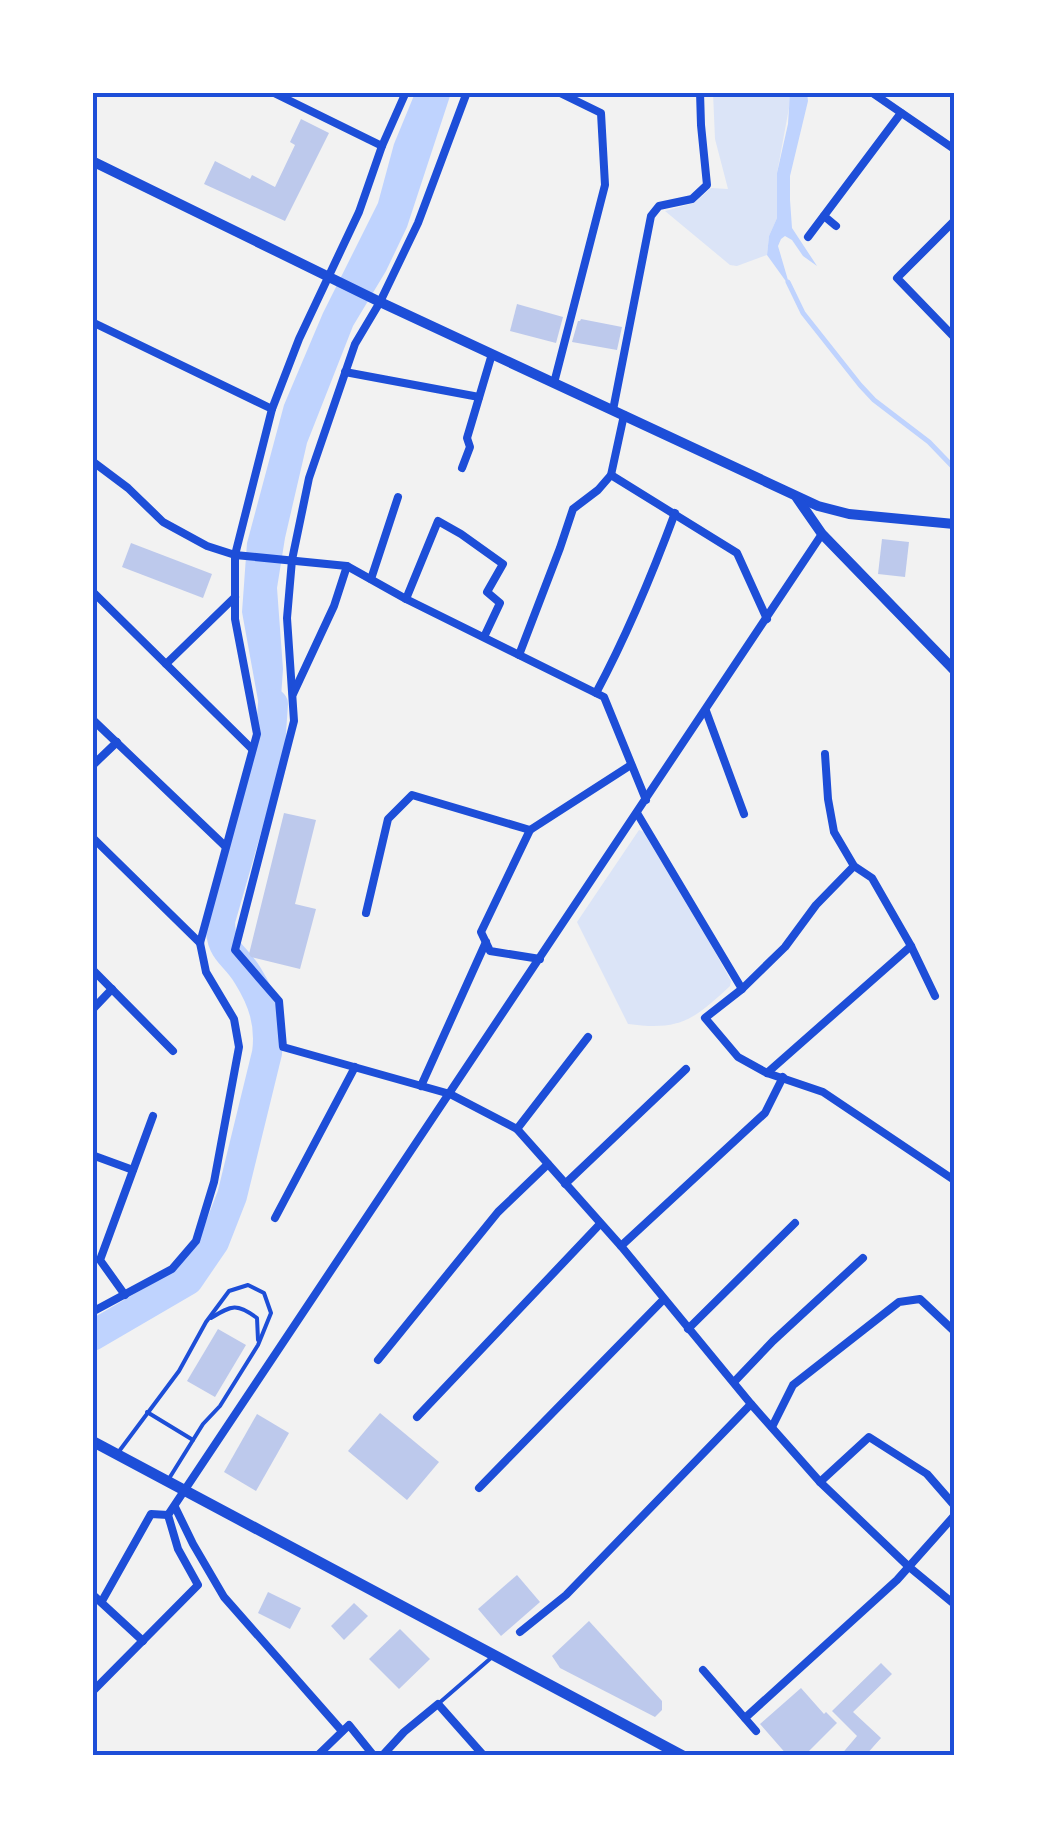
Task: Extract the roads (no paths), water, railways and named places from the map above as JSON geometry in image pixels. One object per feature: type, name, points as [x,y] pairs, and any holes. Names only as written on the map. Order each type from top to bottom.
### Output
[{"type":"main road","points":[[92,1441],[679,1755]]},
{"type":"street","points":[[272,92],[382,146]]},
{"type":"street","points":[[92,1312],[172,1269],[196,1241],[214,1182],[239,1047],[234,1019],[206,972],[200,943],[256,734],[235,619],[235,556],[272,410],[299,339],[360,212],[382,146],[406,92]]},
{"type":"street","points":[[467,92],[418,223],[355,344],[309,478],[292,560],[287,618],[294,721],[235,950],[279,1001],[283,1047],[450,1094],[517,1129],[820,1482],[954,1604]]},
{"type":"street","points":[[554,383],[605,185],[601,113],[558,92]]},
{"type":"street","points":[[518,656],[573,509],[611,474],[651,216],[660,206],[692,199],[707,185],[700,92]]},
{"type":"street","points":[[871,92],[954,150]]},
{"type":"street","points":[[808,237],[901,113]]},
{"type":"street","points":[[92,162],[796,497],[833,511],[954,524]]},
{"type":"street","points":[[824,216],[836,226]]},
{"type":"street","points":[[952,332],[897,278],[954,221]]},
{"type":"street","points":[[92,322],[272,410]]},
{"type":"street","points":[[462,468],[492,354]]},
{"type":"street","points":[[344,372],[479,398]]},
{"type":"street","points":[[94,465],[128,488],[163,522],[207,546],[235,556],[347,566],[604,697],[646,800]]},
{"type":"street","points":[[611,474],[737,553],[767,619]]},
{"type":"street","points":[[371,579],[398,496]]},
{"type":"street","points":[[796,497],[822,534],[954,670]]},
{"type":"street","points":[[596,693],[616,657],[675,513]]},
{"type":"street","points":[[406,599],[438,521],[503,564],[488,592],[500,603],[484,637]]},
{"type":"street","points":[[168,1515],[822,534]]},
{"type":"street","points":[[293,694],[334,606],[347,566]]},
{"type":"street","points":[[92,592],[252,749]]},
{"type":"street","points":[[166,664],[235,597]]},
{"type":"street","points":[[706,711],[744,814]]},
{"type":"street","points":[[92,719],[225,846]]},
{"type":"street","points":[[92,766],[117,742]]},
{"type":"street","points":[[825,754],[834,832],[854,866],[872,878],[935,996]]},
{"type":"street","points":[[540,959],[490,951],[481,932],[530,830],[630,765]]},
{"type":"street","points":[[366,912],[388,819],[412,795],[530,830]]},
{"type":"street","points":[[637,813],[742,989]]},
{"type":"street","points":[[92,837],[200,943]]},
{"type":"street","points":[[854,866],[816,905],[784,948],[705,1018],[738,1057],[767,1073],[823,1092],[953,1177]]},
{"type":"street","points":[[420,1086],[486,942]]},
{"type":"street","points":[[767,1073],[911,946]]},
{"type":"street","points":[[92,969],[174,1052]]},
{"type":"street","points":[[92,1010],[112,989]]},
{"type":"street","points":[[517,1129],[588,1038]]},
{"type":"street","points":[[275,1218],[355,1067]]},
{"type":"street","points":[[564,1184],[686,1069]]},
{"type":"street","points":[[620,1246],[766,1113],[783,1078]]},
{"type":"street","points":[[125,1295],[100,1260],[153,1116]]},
{"type":"street","points":[[92,1155],[133,1170]]},
{"type":"street","points":[[378,1360],[498,1212],[548,1164]]},
{"type":"street","points":[[688,1329],[795,1223]]},
{"type":"street","points":[[416,1417],[600,1224]]},
{"type":"street","points":[[734,1382],[863,1258]]},
{"type":"street","points":[[772,1427],[793,1385],[900,1302],[920,1299],[954,1331]]},
{"type":"street","points":[[479,1488],[663,1300]]},
{"type":"street","points":[[520,1632],[566,1595],[751,1404]]},
{"type":"street","points":[[820,1482],[869,1437],[927,1474],[954,1505]]},
{"type":"street","points":[[175,1506],[192,1544],[224,1597],[342,1731]]},
{"type":"street","points":[[102,1601],[152,1514],[168,1515]]},
{"type":"street","points":[[92,1692],[198,1585],[178,1548],[168,1515]]},
{"type":"street","points":[[745,1718],[897,1580],[954,1516]]},
{"type":"street","points":[[92,1594],[142,1641]]},
{"type":"street","points":[[703,1670],[756,1730]]},
{"type":"street","points":[[382,1756],[438,1704],[484,1756]]},
{"type":"street","points":[[316,1756],[349,1725],[374,1756]]},
{"type":"lane","points":[[117,1454],[179,1371],[206,1322],[229,1291],[248,1285],[264,1293],[271,1313],[258,1345],[168,1481]]},
{"type":"lane","points":[[206,1322],[228,1308],[242,1307],[258,1318],[258,1345]]},
{"type":"lane","points":[[147,1412],[193,1440]]},
{"type":"lane","points":[[438,1704],[493,1656]]},
{"type":"water","points":[[415,93],[451,93],[407,227],[353,326],[307,443],[277,588],[283,669],[279,726],[246,793],[263,728],[242,612],[247,543],[284,405],[323,313],[378,203],[394,144]]},
{"type":"water","points":[[790,93],[807,93],[808,101],[790,176],[792,228],[817,266],[803,256],[792,240],[785,236],[781,239],[778,246],[790,287],[767,255],[769,236],[777,218],[777,173]]},
{"type":"waterway","points":[[788,282],[803,313],[860,385],[954,468]]},
{"type":"waterway","points":[[92,1336],[188,1280],[214,1242],[232,1196],[267,1053],[268,1032],[258,994],[225,947],[220,921],[270,747],[273,704]]}]
